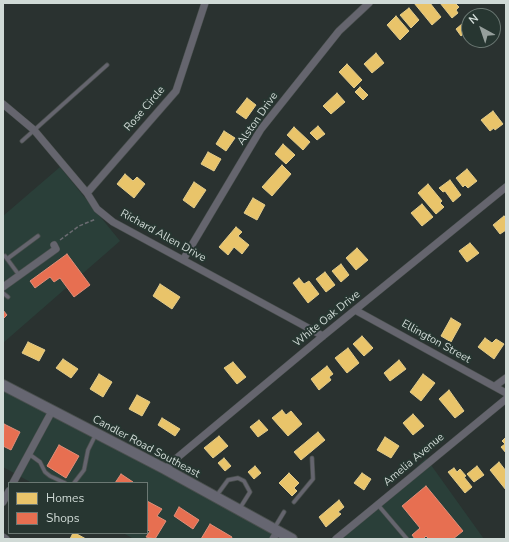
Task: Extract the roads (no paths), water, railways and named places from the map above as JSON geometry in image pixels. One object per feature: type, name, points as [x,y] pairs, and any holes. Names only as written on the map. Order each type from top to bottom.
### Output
[{"type":"main road","name":"Candler Road Southeast","points":[[3,385],[165,470],[238,511],[274,534],[292,539]]},
{"type":"street","name":"Rose Circle","points":[[87,193],[176,90],[205,3]]},
{"type":"street","name":"Alston Drive","points":[[183,260],[261,129],[339,31],[366,4]]},
{"type":"street","name":"Richard Allen Drive","points":[[3,104],[34,130],[87,193],[97,209],[113,222],[323,336]]},
{"type":"street","name":"White Oak Drive","points":[[165,470],[178,457],[323,336],[506,187]]},
{"type":"street","points":[[3,287],[56,249],[54,245]]},
{"type":"street","name":"Ellington Street","points":[[355,310],[506,393]]},
{"type":"street","points":[[495,386],[506,378]]},
{"type":"street","name":"Amelia Avenue","points":[[336,539],[506,399]]},
{"type":"street","points":[[14,482],[52,411]]},
{"type":"street","points":[[3,502],[8,493]]},
{"type":"lane","points":[[22,141],[107,65]]},
{"type":"lane","points":[[19,275],[6,258],[38,236]]},
{"type":"lane","points":[[3,293],[8,296]]},
{"type":"lane","points":[[75,482],[84,470],[88,450],[96,434]]},
{"type":"lane","points":[[29,454],[40,462],[45,472],[63,482]]},
{"type":"lane","points":[[294,502],[313,479],[312,458]]},
{"type":"lane","points":[[215,498],[228,480],[238,478],[244,481],[250,492],[238,511]]},
{"type":"lane","points":[[378,504],[407,539]]},
{"type":"lane","points":[[274,534],[284,512]]}]
